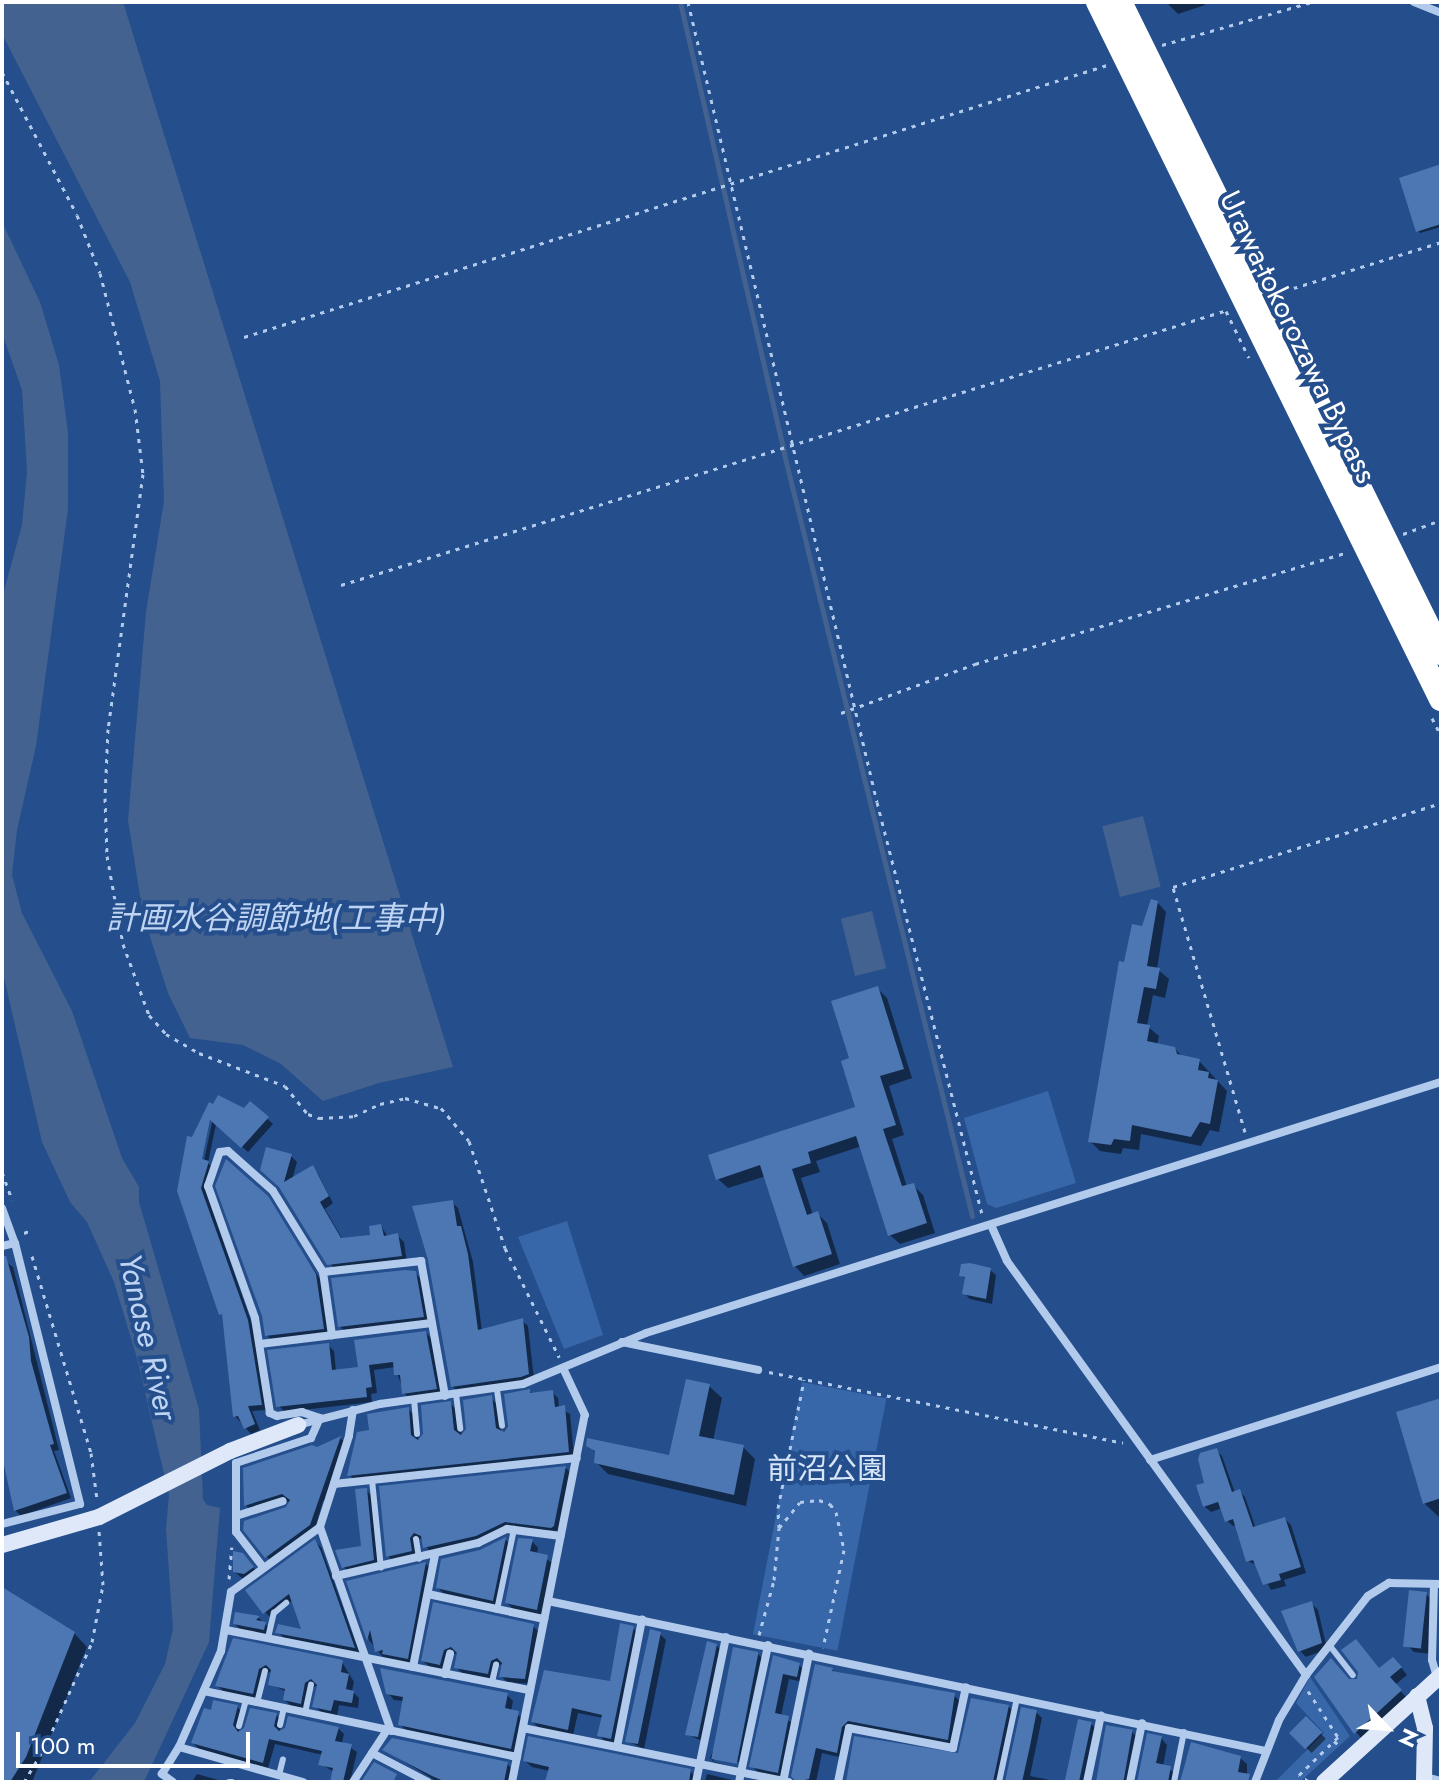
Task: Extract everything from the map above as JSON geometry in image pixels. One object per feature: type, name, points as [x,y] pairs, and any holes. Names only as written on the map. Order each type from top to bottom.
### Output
[{"type":"highway","name":"Urawa-tokorozawa Bypass","points":[[1098,2],[1134,54],[1256,300],[1376,544],[1441,699]]},
{"type":"highway","name":"Urawa-tokorozawa Bypass","points":[[1120,2],[1134,54]]},
{"type":"highway","name":"Urawa-tokorozawa Bypass","points":[[1376,544],[1441,653]]},
{"type":"street","points":[[1414,2],[1441,13]]},
{"type":"street","points":[[2,1545],[85,1523],[230,1451],[298,1425],[353,1410],[523,1384],[621,1341],[1441,1082]]},
{"type":"street","points":[[320,1418],[302,1412],[277,1416],[270,1413],[255,1318],[208,1186],[220,1152],[228,1151],[273,1191],[323,1272],[332,1335]]},
{"type":"street","points":[[2,1208],[15,1243],[80,1504],[2,1524]]},
{"type":"street","points":[[987,1227],[1007,1261],[1304,1678]]},
{"type":"street","points":[[2,1246],[15,1243]]},
{"type":"street","points":[[323,1272],[421,1261],[445,1396]]},
{"type":"street","points":[[260,1344],[432,1323]]},
{"type":"street","points":[[621,1341],[758,1370]]},
{"type":"street","points":[[1150,1460],[1441,1367]]},
{"type":"street","points":[[512,1782],[585,1415],[563,1368]]},
{"type":"street","points":[[353,1410],[353,1421],[320,1527],[389,1730]]},
{"type":"street","points":[[263,1567],[236,1532],[236,1463],[311,1438],[320,1418]]},
{"type":"street","points":[[334,1484],[577,1458]]},
{"type":"street","points":[[236,1516],[283,1501]]},
{"type":"street","points":[[173,1782],[162,1774],[179,1747],[204,1691],[226,1630],[231,1592],[320,1527]]},
{"type":"street","points":[[336,1576],[435,1555],[478,1543],[507,1529],[561,1536]]},
{"type":"street","points":[[413,1667],[435,1555]]},
{"type":"street","points":[[1255,1782],[1266,1751],[1304,1678],[1379,1586],[1389,1583],[1438,1584],[1432,1660],[1439,1676],[1316,1781]]},
{"type":"street","points":[[428,1594],[544,1619]]},
{"type":"street","points":[[548,1601],[1266,1751]]},
{"type":"street","points":[[617,1747],[642,1619]]},
{"type":"street","points":[[226,1630],[530,1690]]},
{"type":"street","points":[[696,1782],[726,1637]]},
{"type":"street","points":[[740,1777],[763,1644]]},
{"type":"street","points":[[445,1674],[450,1654]]},
{"type":"street","points":[[523,1728],[700,1764],[740,1777],[785,1782],[809,1654]]},
{"type":"street","points":[[838,1782],[849,1728],[953,1748],[966,1687]]},
{"type":"street","points":[[204,1691],[517,1757]]},
{"type":"street","points":[[1417,1696],[1425,1728],[1430,1779]]},
{"type":"street","points":[[1087,1782],[1101,1715]]},
{"type":"street","points":[[1130,1782],[1142,1723]]},
{"type":"street","points":[[353,1782],[389,1730]]},
{"type":"street","points":[[179,1747],[303,1782]]},
{"type":"street","points":[[372,1753],[428,1782]]},
{"type":"lane","points":[[497,1390],[502,1426]]},
{"type":"lane","points":[[456,1394],[460,1429]]},
{"type":"lane","points":[[414,1399],[417,1434]]},
{"type":"lane","points":[[372,1480],[381,1568]]},
{"type":"lane","points":[[497,1610],[514,1529]]},
{"type":"lane","points":[[416,1539],[419,1559]]},
{"type":"lane","points":[[268,1638],[274,1613],[286,1603]]},
{"type":"lane","points":[[1330,1646],[1353,1675]]},
{"type":"lane","points":[[492,1682],[496,1664]]},
{"type":"lane","points":[[257,1703],[265,1671]]},
{"type":"lane","points":[[305,1713],[311,1685]]},
{"type":"lane","points":[[999,1782],[1017,1698]]},
{"type":"lane","points":[[239,1726],[246,1700]]},
{"type":"lane","points":[[280,1725],[284,1708]]},
{"type":"lane","points":[[1174,1782],[1184,1732]]},
{"type":"lane","points":[[280,1778],[283,1759]]},
{"type":"path","points":[[688,2],[855,709],[987,1227]]},
{"type":"path","points":[[244,337],[1134,54],[1312,2]]},
{"type":"path","points":[[2,72],[77,215],[100,273],[135,409],[143,474],[108,729],[105,798],[107,856],[123,944],[149,1015],[166,1034],[199,1053],[285,1086],[308,1114],[319,1118],[354,1116],[380,1104],[405,1098],[441,1108],[469,1141],[505,1248],[563,1368]]},
{"type":"path","points":[[341,585],[776,453],[1441,242]]},
{"type":"path","points":[[841,713],[975,664],[1376,544],[1441,520]]},
{"type":"path","points":[[1248,1142],[1173,887],[1441,803]]},
{"type":"path","points":[[758,1370],[1124,1444]]},
{"type":"path","points":[[763,1644],[774,1580],[778,1508],[804,1380]]},
{"type":"path","points":[[779,1528],[792,1509],[809,1499],[830,1504],[841,1522],[844,1550],[821,1656]]},
{"type":"path","points":[[231,1592],[228,1587],[232,1537],[236,1532]]},
{"type":"path","points":[[1304,1678],[1338,1737],[1299,1775],[1316,1781]]},
{"type":"path","points":[[1334,1741],[1344,1748]]},
{"type":"green space","points":[[1048,1091],[1076,1183],[996,1208],[987,1204],[964,1118]]},
{"type":"green space","points":[[567,1221],[603,1335],[564,1349],[518,1237]]},
{"type":"green space","name":"前沼公園","points":[[802,1382],[886,1398],[837,1651],[753,1634]]},
{"type":"green space","points":[[1310,1677],[1350,1736],[1300,1782],[1275,1782],[1324,1733],[1296,1703]]},
{"type":"water","name":"計画水谷調節地(工事中)","points":[[2,2],[123,2],[453,1067],[379,1083],[323,1101],[281,1064],[243,1045],[190,1038],[168,993],[143,915],[128,820],[146,612],[164,501],[160,381],[130,282],[2,34]]},
{"type":"water","name":"Yanase River","points":[[2,222],[40,302],[59,365],[68,433],[68,509],[36,746],[17,830],[12,875],[22,913],[72,1011],[122,1158],[139,1187],[139,1202],[199,1409],[203,1499],[207,1505],[220,1508],[209,1642],[144,1782],[89,1782],[135,1723],[165,1664],[173,1629],[166,1529],[169,1495],[137,1358],[114,1282],[87,1222],[70,1202],[42,1142],[2,969],[2,598],[22,525],[27,471],[22,390],[2,333]]},
{"type":"water","points":[[1143,816],[1161,887],[1120,897],[1102,826]]},
{"type":"water","points":[[872,911],[886,968],[855,976],[841,919]]},
{"type":"building","points":[[1441,164],[1441,224],[1416,232],[1399,178]]},
{"type":"building","points":[[1151,899],[1158,901],[1147,966],[1160,968],[1156,989],[1144,987],[1137,1023],[1150,1025],[1147,1041],[1175,1047],[1177,1054],[1200,1059],[1198,1070],[1209,1072],[1208,1078],[1218,1080],[1210,1124],[1200,1122],[1191,1137],[1132,1125],[1130,1141],[1114,1139],[1111,1145],[1088,1142],[1119,961],[1124,962],[1132,924],[1142,926]]},
{"type":"building","points":[[878,986],[904,1069],[880,1076],[896,1125],[883,1129],[902,1186],[914,1183],[927,1223],[888,1236],[856,1136],[808,1152],[811,1163],[792,1169],[807,1215],[818,1211],[832,1254],[793,1267],[760,1165],[716,1180],[708,1155],[855,1107],[841,1061],[849,1058],[831,1001]]},
{"type":"building","points":[[218,1095],[244,1108],[250,1101],[269,1117],[241,1148],[210,1120],[202,1159],[209,1161],[201,1188],[248,1320],[262,1405],[248,1406],[255,1424],[244,1429],[238,1416],[233,1417],[222,1314],[219,1315],[177,1191],[187,1136],[192,1137],[209,1102],[213,1104]]},
{"type":"building","points":[[266,1147],[292,1154],[284,1182],[313,1165],[329,1196],[320,1202],[341,1238],[370,1235],[369,1226],[381,1224],[384,1236],[398,1233],[402,1256],[327,1265],[279,1187],[260,1170]]},
{"type":"building","points":[[226,1159],[268,1196],[316,1274],[324,1329],[265,1336],[262,1316],[215,1186]]},
{"type":"building","points":[[453,1200],[457,1226],[461,1226],[468,1254],[478,1330],[523,1318],[529,1374],[451,1387],[428,1260],[412,1206]]},
{"type":"building","points":[[2,1256],[6,1256],[29,1337],[31,1361],[54,1444],[50,1445],[67,1493],[14,1511],[2,1456]]},
{"type":"building","points":[[961,1264],[991,1268],[986,1299],[962,1294],[965,1277],[959,1276]]},
{"type":"building","points":[[416,1271],[424,1317],[338,1327],[331,1278]]},
{"type":"building","points":[[426,1331],[437,1389],[402,1394],[400,1375],[394,1375],[393,1362],[369,1365],[372,1387],[366,1388],[367,1397],[276,1407],[267,1350],[329,1343],[332,1370],[358,1367],[354,1340]]},
{"type":"building","points":[[686,1379],[710,1384],[699,1436],[744,1445],[734,1495],[594,1463],[595,1451],[586,1446],[587,1438],[669,1455]]},
{"type":"building","points":[[530,1389],[530,1393],[553,1390],[555,1407],[565,1405],[569,1452],[347,1476],[357,1432],[369,1430],[367,1414],[409,1407],[411,1435],[418,1440],[423,1434],[421,1405],[451,1401],[454,1430],[461,1435],[466,1429],[463,1400],[492,1395],[496,1428],[504,1432],[508,1426],[504,1394]]},
{"type":"building","points":[[1441,1398],[1441,1498],[1423,1504],[1396,1412]]},
{"type":"building","points":[[341,1436],[310,1525],[265,1558],[243,1530],[244,1521],[286,1507],[290,1500],[282,1494],[244,1506],[243,1468],[312,1445],[317,1447]]},
{"type":"building","points":[[1217,1448],[1232,1492],[1240,1489],[1253,1527],[1285,1517],[1301,1567],[1279,1574],[1281,1580],[1263,1585],[1253,1560],[1246,1562],[1233,1519],[1225,1522],[1218,1502],[1203,1507],[1196,1485],[1204,1483],[1198,1459],[1200,1453]]},
{"type":"building","points":[[566,1466],[554,1526],[551,1528],[505,1522],[476,1536],[423,1548],[421,1536],[414,1533],[410,1538],[412,1551],[386,1557],[379,1486]]},
{"type":"building","points":[[367,1488],[374,1560],[342,1568],[335,1550],[361,1546],[355,1489]]},
{"type":"building","points":[[506,1537],[493,1601],[436,1588],[441,1559],[480,1550]]},
{"type":"building","points":[[518,1538],[533,1539],[530,1551],[548,1555],[537,1610],[505,1603]]},
{"type":"building","points":[[315,1539],[355,1648],[275,1633],[278,1624],[301,1629],[289,1594],[263,1614],[245,1590]]},
{"type":"building","points":[[233,1551],[243,1553],[254,1567],[244,1574],[233,1572]]},
{"type":"building","points":[[426,1562],[408,1659],[382,1654],[383,1650],[375,1652],[370,1630],[367,1641],[346,1581]]},
{"type":"building","points":[[2,1587],[75,1632],[26,1757],[10,1782],[2,1782]]},
{"type":"building","points":[[1409,1590],[1427,1592],[1421,1649],[1403,1647]]},
{"type":"building","points":[[1312,1601],[1322,1643],[1298,1652],[1281,1611]]},
{"type":"building","points":[[433,1602],[534,1624],[525,1679],[499,1677],[502,1663],[497,1658],[491,1661],[488,1674],[454,1668],[457,1653],[451,1647],[444,1650],[440,1665],[421,1661]]},
{"type":"building","points":[[235,1612],[260,1616],[256,1620],[266,1622],[264,1630],[233,1624]]},
{"type":"building","points":[[620,1623],[634,1626],[611,1739],[597,1736],[602,1715],[572,1708],[568,1730],[531,1722],[544,1670],[610,1681]]},
{"type":"building","points":[[650,1629],[661,1632],[638,1744],[625,1742]]},
{"type":"building","points":[[233,1638],[343,1660],[341,1672],[349,1674],[346,1689],[354,1691],[352,1703],[334,1700],[331,1711],[312,1707],[317,1685],[311,1679],[305,1683],[301,1704],[283,1700],[285,1689],[268,1685],[271,1670],[266,1665],[259,1669],[253,1694],[215,1686]]},
{"type":"building","points":[[1356,1639],[1379,1668],[1393,1657],[1402,1667],[1390,1677],[1402,1690],[1354,1734],[1314,1677],[1331,1658],[1349,1679],[1357,1679],[1358,1672],[1341,1650]]},
{"type":"building","points":[[707,1641],[717,1644],[698,1737],[685,1735]]},
{"type":"building","points":[[733,1647],[759,1652],[737,1764],[711,1759]]},
{"type":"building","points":[[773,1655],[800,1663],[797,1677],[783,1674],[775,1713],[789,1716],[778,1773],[749,1767]]},
{"type":"building","points":[[815,1664],[833,1668],[832,1671],[955,1693],[948,1740],[848,1721],[842,1727],[837,1753],[816,1748],[809,1779],[796,1782],[791,1776]]},
{"type":"building","points":[[380,1668],[508,1693],[505,1708],[519,1711],[511,1749],[398,1725],[403,1697],[386,1694]]},
{"type":"building","points":[[971,1698],[1009,1705],[993,1782],[846,1782],[854,1736],[958,1753]]},
{"type":"building","points":[[213,1700],[238,1705],[233,1725],[238,1732],[244,1728],[250,1708],[277,1713],[274,1726],[279,1731],[285,1728],[288,1716],[339,1727],[335,1741],[352,1744],[343,1782],[330,1782],[333,1768],[318,1765],[322,1751],[269,1739],[263,1763],[191,1743],[204,1708],[211,1710]]},
{"type":"building","points":[[1021,1707],[1037,1710],[1030,1746],[1022,1782],[1005,1782]]},
{"type":"building","points":[[1306,1716],[1322,1732],[1305,1749],[1289,1733]]},
{"type":"building","points":[[1078,1719],[1092,1722],[1079,1782],[1065,1782]]},
{"type":"building","points":[[1106,1725],[1133,1730],[1123,1782],[1096,1782]]},
{"type":"building","points":[[1147,1733],[1162,1736],[1156,1763],[1171,1766],[1168,1782],[1137,1782]]},
{"type":"building","points":[[528,1736],[691,1769],[689,1782],[545,1782],[549,1767],[523,1761]]},
{"type":"building","points":[[392,1738],[508,1762],[504,1782],[446,1782],[382,1750]]},
{"type":"building","points":[[1191,1742],[1241,1756],[1238,1772],[1250,1774],[1248,1782],[1180,1782]]},
{"type":"building","points":[[374,1762],[397,1774],[393,1782],[361,1782]]},
{"type":"waterway","points":[[680,2],[784,454],[972,1216]]}]
